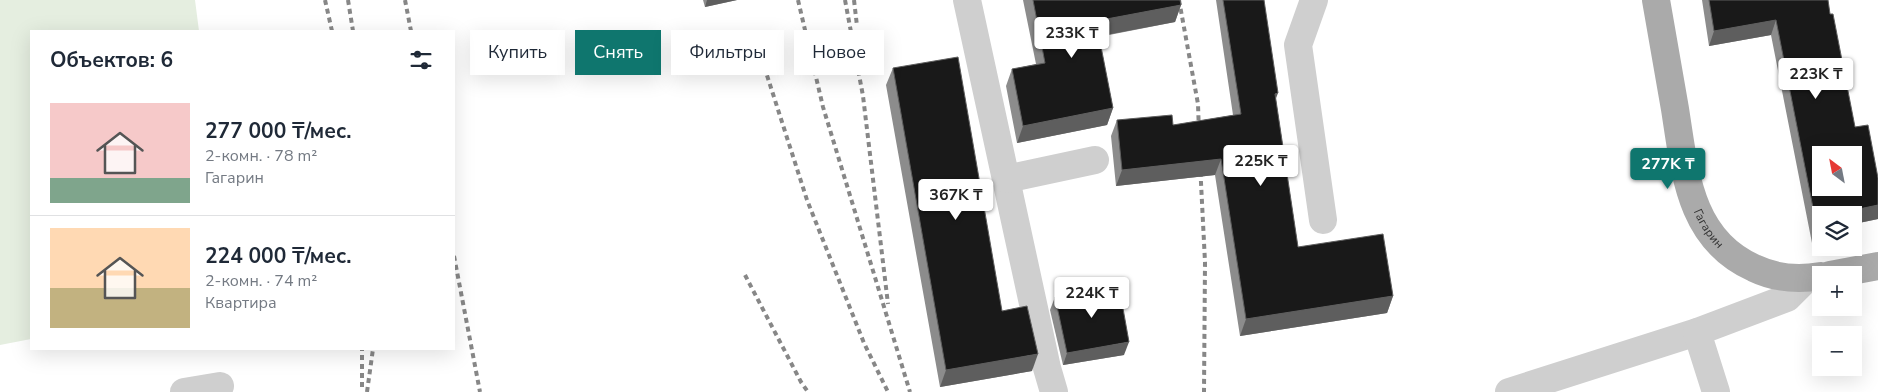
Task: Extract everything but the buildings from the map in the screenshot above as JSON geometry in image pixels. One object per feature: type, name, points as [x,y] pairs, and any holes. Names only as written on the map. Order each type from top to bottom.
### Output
[{"type":"main road","name":"Гагарин","points":[[1656,0],[1687,181],[1698,213],[1713,238],[1738,261],[1767,274],[1812,277]]},
{"type":"main road","name":"Гагарин","points":[[1862,269],[1878,266]]},
{"type":"street","points":[[967,0],[1047,368],[1054,392]]},
{"type":"street","points":[[1314,0],[1298,45],[1323,220]]},
{"type":"street","points":[[1006,179],[1095,160]]},
{"type":"street","points":[[1509,392],[1697,332],[1786,298],[1812,281]]},
{"type":"street","points":[[1697,332],[1716,392]]},
{"type":"street","points":[[184,392],[220,386]]},
{"type":"shaded area","points":[[0,0],[195,0],[199,30],[30,30],[30,339],[0,345]]},
{"type":"railway","points":[[325,0],[332,30]]},
{"type":"railway","points":[[348,0],[353,30]]},
{"type":"railway","points":[[405,0],[411,30]]},
{"type":"railway","points":[[798,0],[823,107],[910,392]]},
{"type":"railway","points":[[845,0],[863,96],[888,304]]},
{"type":"railway","points":[[854,0],[857,26]]},
{"type":"railway","points":[[1179,0],[1198,104],[1199,133]]},
{"type":"railway","points":[[767,75],[807,200],[864,343],[888,392]]},
{"type":"railway","points":[[1200,163],[1205,262],[1204,392]]},
{"type":"railway","points":[[455,261],[480,392]]},
{"type":"railway","points":[[745,275],[808,392]]},
{"type":"railway","points":[[362,350],[362,387]]},
{"type":"railway","points":[[367,392],[373,350]]}]
